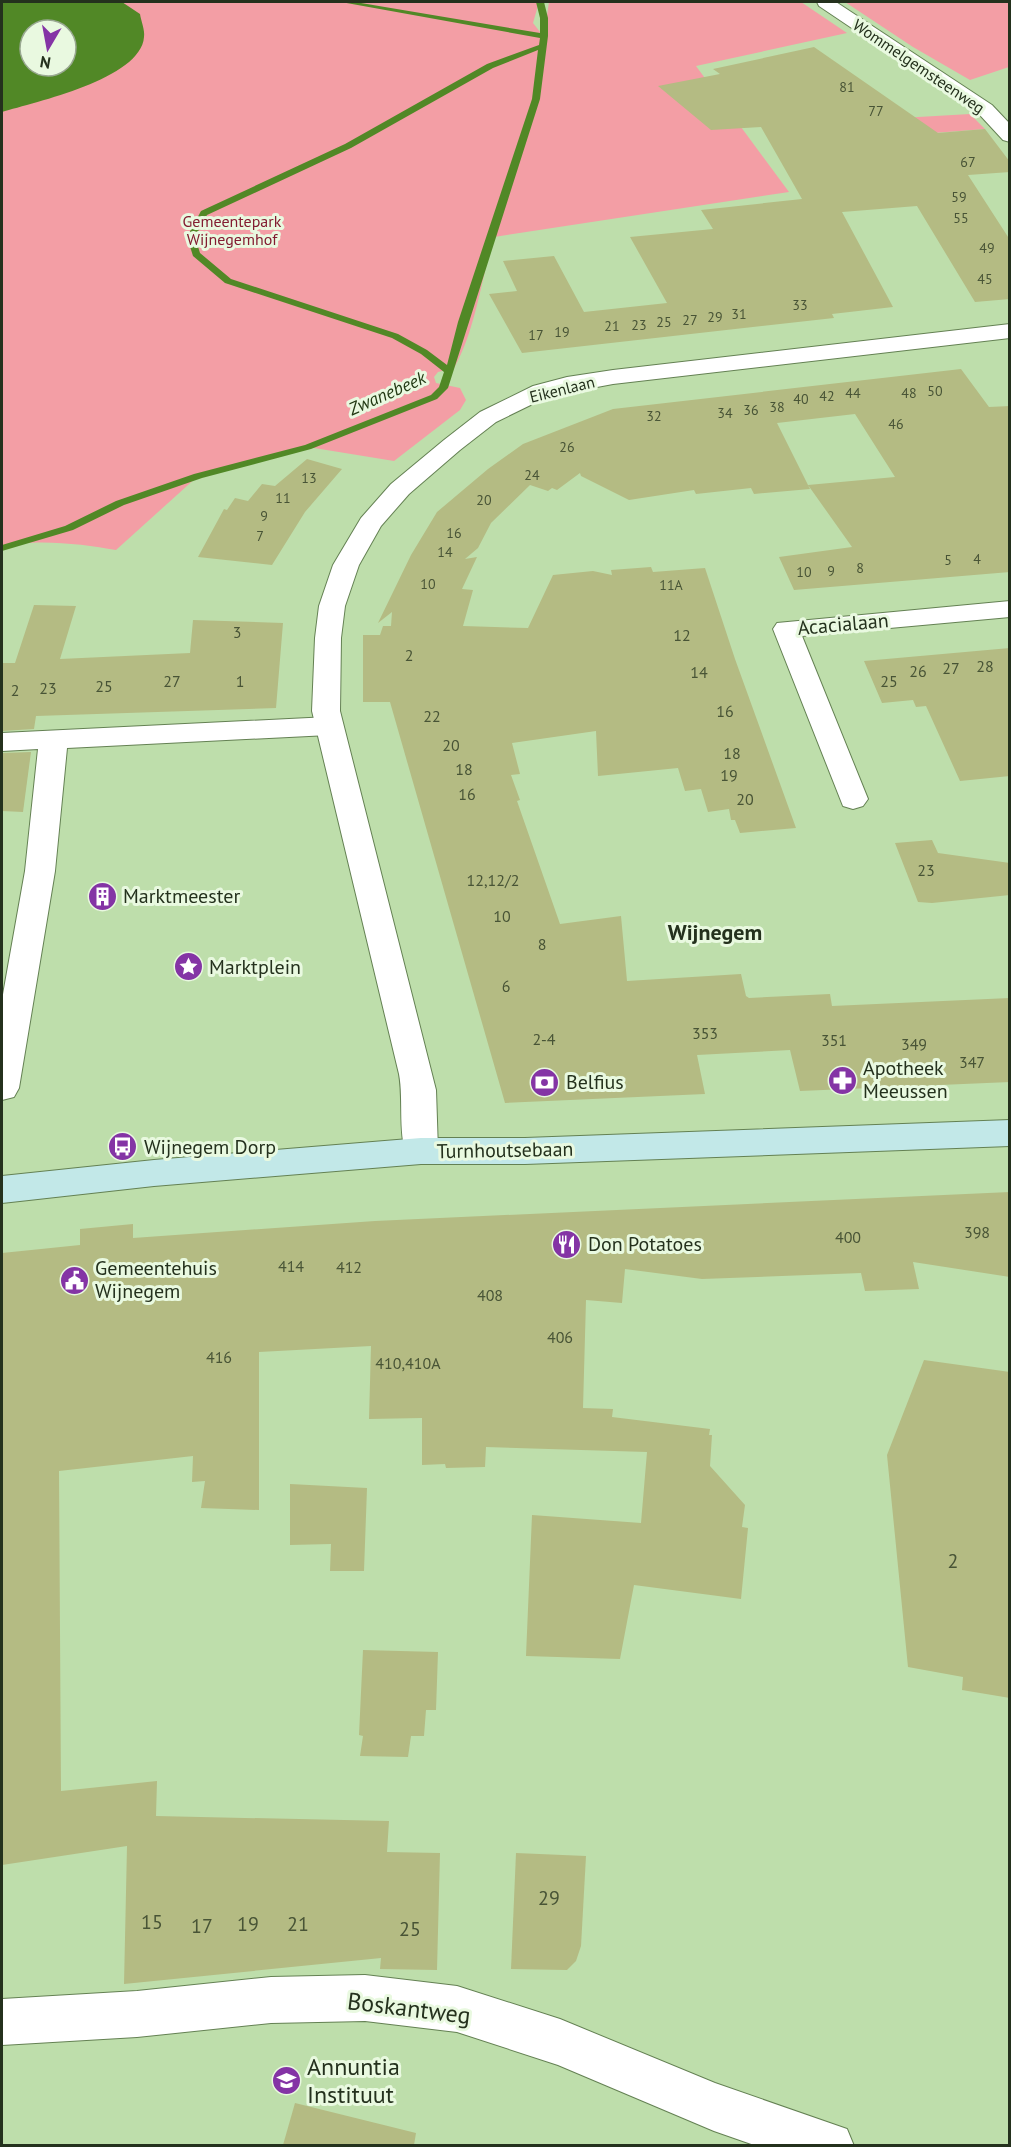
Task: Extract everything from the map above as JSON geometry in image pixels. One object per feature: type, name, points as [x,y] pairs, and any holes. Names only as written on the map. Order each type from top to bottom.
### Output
[{"type":"main road","name":"Turnhoutsebaan","points":[[2,1190],[154,1173],[421,1151],[537,1150],[1010,1133]]},
{"type":"street","name":"Wommelgemsteenweg","points":[[825,2],[984,109],[1010,136]]},
{"type":"street","name":"Eikenlaan","points":[[329,726],[326,698],[328,638],[332,606],[346,565],[370,523],[400,489],[488,417],[509,405],[567,384],[1010,331]]},
{"type":"street","name":"Acacialaan","points":[[853,799],[786,629],[1010,609]]},
{"type":"street","points":[[2,742],[329,726],[416,1074],[419,1090],[421,1151]]},
{"type":"street","points":[[2,1088],[43,847],[51,784],[53,740]]},
{"type":"street","name":"Boskantweg","points":[[2,2022],[137,2014],[271,2000],[365,1998],[458,2009],[560,2042],[714,2107],[830,2145]]},
{"type":"green space","name":"Gemeentepark Wijnegemhof","points":[[2,2],[539,2],[533,23],[544,37],[549,2],[801,2],[847,33],[696,66],[789,192],[494,237],[473,320],[462,353],[454,368],[438,372],[434,377],[436,383],[460,388],[466,400],[460,410],[394,461],[308,447],[198,476],[116,550],[43,542],[2,547]]},
{"type":"green space","points":[[845,2],[1009,2],[1009,67],[970,80],[913,47]]},
{"type":"green space","points":[[970,114],[985,129],[779,145],[763,126]]},
{"type":"shaded area","points":[[2,2],[122,2],[140,14],[144,37],[138,52],[125,65],[106,77],[61,95],[2,112]]},
{"type":"building","points":[[814,47],[938,133],[985,129],[1010,162],[1010,172],[968,175],[1010,240],[1010,299],[975,302],[917,206],[842,212],[893,307],[832,314],[834,318],[522,353],[489,294],[517,291],[503,261],[554,256],[584,312],[667,303],[630,237],[713,229],[701,210],[802,199],[761,127],[711,130],[658,86],[720,74],[713,69]]},
{"type":"building","points":[[961,369],[989,407],[1010,406],[1010,572],[794,590],[779,557],[852,547],[808,485],[810,489],[754,494],[751,488],[696,494],[694,490],[629,500],[581,476],[580,473],[557,490],[552,488],[548,491],[530,485],[491,523],[478,548],[465,559],[477,557],[462,589],[473,590],[463,626],[528,628],[553,575],[593,571],[612,575],[611,570],[651,567],[653,572],[705,568],[796,828],[740,833],[735,820],[731,820],[729,809],[708,812],[701,789],[685,791],[678,768],[598,776],[596,731],[512,743],[520,774],[511,775],[520,800],[517,801],[560,924],[621,916],[627,981],[741,974],[746,996],[749,998],[830,994],[832,1006],[1010,998],[1010,1082],[800,1091],[790,1050],[697,1055],[705,1094],[505,1103],[390,702],[363,702],[363,635],[380,635],[383,626],[391,626],[392,612],[378,623],[411,555],[437,512],[488,469],[523,444],[613,409]],"holes":[[[855,414],[895,477],[808,485],[777,423]]]},
{"type":"building","points":[[307,459],[342,469],[305,512],[272,565],[198,557],[224,509],[227,510],[235,498],[248,501],[262,484],[275,486]]},
{"type":"building","points":[[34,605],[76,606],[60,659],[190,653],[193,620],[283,623],[276,708],[36,716],[34,729],[2,731],[2,663],[15,663]]},
{"type":"building","points":[[1010,648],[1010,776],[960,781],[926,706],[916,707],[913,700],[882,703],[864,661]]},
{"type":"building","points":[[31,752],[23,812],[2,811],[2,753]]},
{"type":"building","points":[[932,840],[938,853],[1010,863],[1010,895],[932,903],[918,902],[895,843]]},
{"type":"building","points":[[1010,1192],[1010,1277],[913,1262],[919,1289],[865,1291],[861,1273],[702,1279],[625,1269],[622,1303],[586,1300],[583,1408],[613,1409],[612,1417],[710,1429],[709,1435],[712,1435],[710,1466],[745,1505],[742,1527],[748,1528],[741,1599],[634,1585],[620,1659],[526,1656],[532,1515],[641,1523],[647,1452],[486,1447],[485,1467],[446,1468],[445,1464],[422,1465],[422,1418],[369,1419],[371,1346],[259,1352],[259,1510],[201,1508],[205,1481],[192,1482],[193,1456],[59,1471],[61,1791],[157,1781],[156,1816],[389,1821],[387,1852],[440,1853],[437,1970],[380,1969],[381,1958],[124,1984],[127,1846],[2,1865],[2,1253],[80,1245],[80,1229],[133,1224],[133,1238],[375,1221]]},
{"type":"building","points":[[924,1360],[1010,1372],[1010,1698],[962,1690],[963,1677],[908,1667],[887,1455]]},
{"type":"building","points":[[290,1484],[367,1488],[364,1571],[330,1571],[331,1544],[290,1545]]},
{"type":"building","points":[[363,1650],[438,1652],[436,1710],[426,1710],[424,1736],[411,1736],[408,1757],[360,1756],[363,1736],[359,1735]]},
{"type":"building","points":[[516,1853],[586,1856],[581,1946],[576,1961],[567,1970],[511,1969]]},
{"type":"building","points":[[295,2103],[416,2133],[414,2145],[283,2145]]},
{"type":"waterway","points":[[345,2],[544,36]]},
{"type":"waterway","name":"Zwanebeek","points":[[540,2],[544,18],[544,36]]},
{"type":"waterway","name":"Zwanebeek","points":[[543,46],[544,36]]},
{"type":"waterway","name":"Zwanebeek","points":[[2,548],[69,528],[120,503],[198,476],[308,447],[434,397],[443,388],[453,361],[463,322],[536,99],[543,46]]},
{"type":"waterway","points":[[449,371],[424,352],[395,336],[228,281],[196,254],[191,237],[204,213],[348,146],[490,66],[543,46]]},
{"type":"place","name":"Marktmeester","points":[[102,896]]},
{"type":"place","name":"Marktplein","points":[[188,967]]},
{"type":"place","name":"Apotheek Meeussen","points":[[842,1080]]},
{"type":"place","name":"Belfius","points":[[545,1082]]},
{"type":"place","name":"Wijnegem Dorp","points":[[123,1147]]},
{"type":"place","name":"Don Potatoes","points":[[567,1244]]},
{"type":"place","name":"Gemeentehuis Wijnegem","points":[[74,1280]]},
{"type":"place","name":"Annuntia Instituut","points":[[286,2080]]},
{"type":"district","name":"Wijnegem","points":[[715,932]]}]
